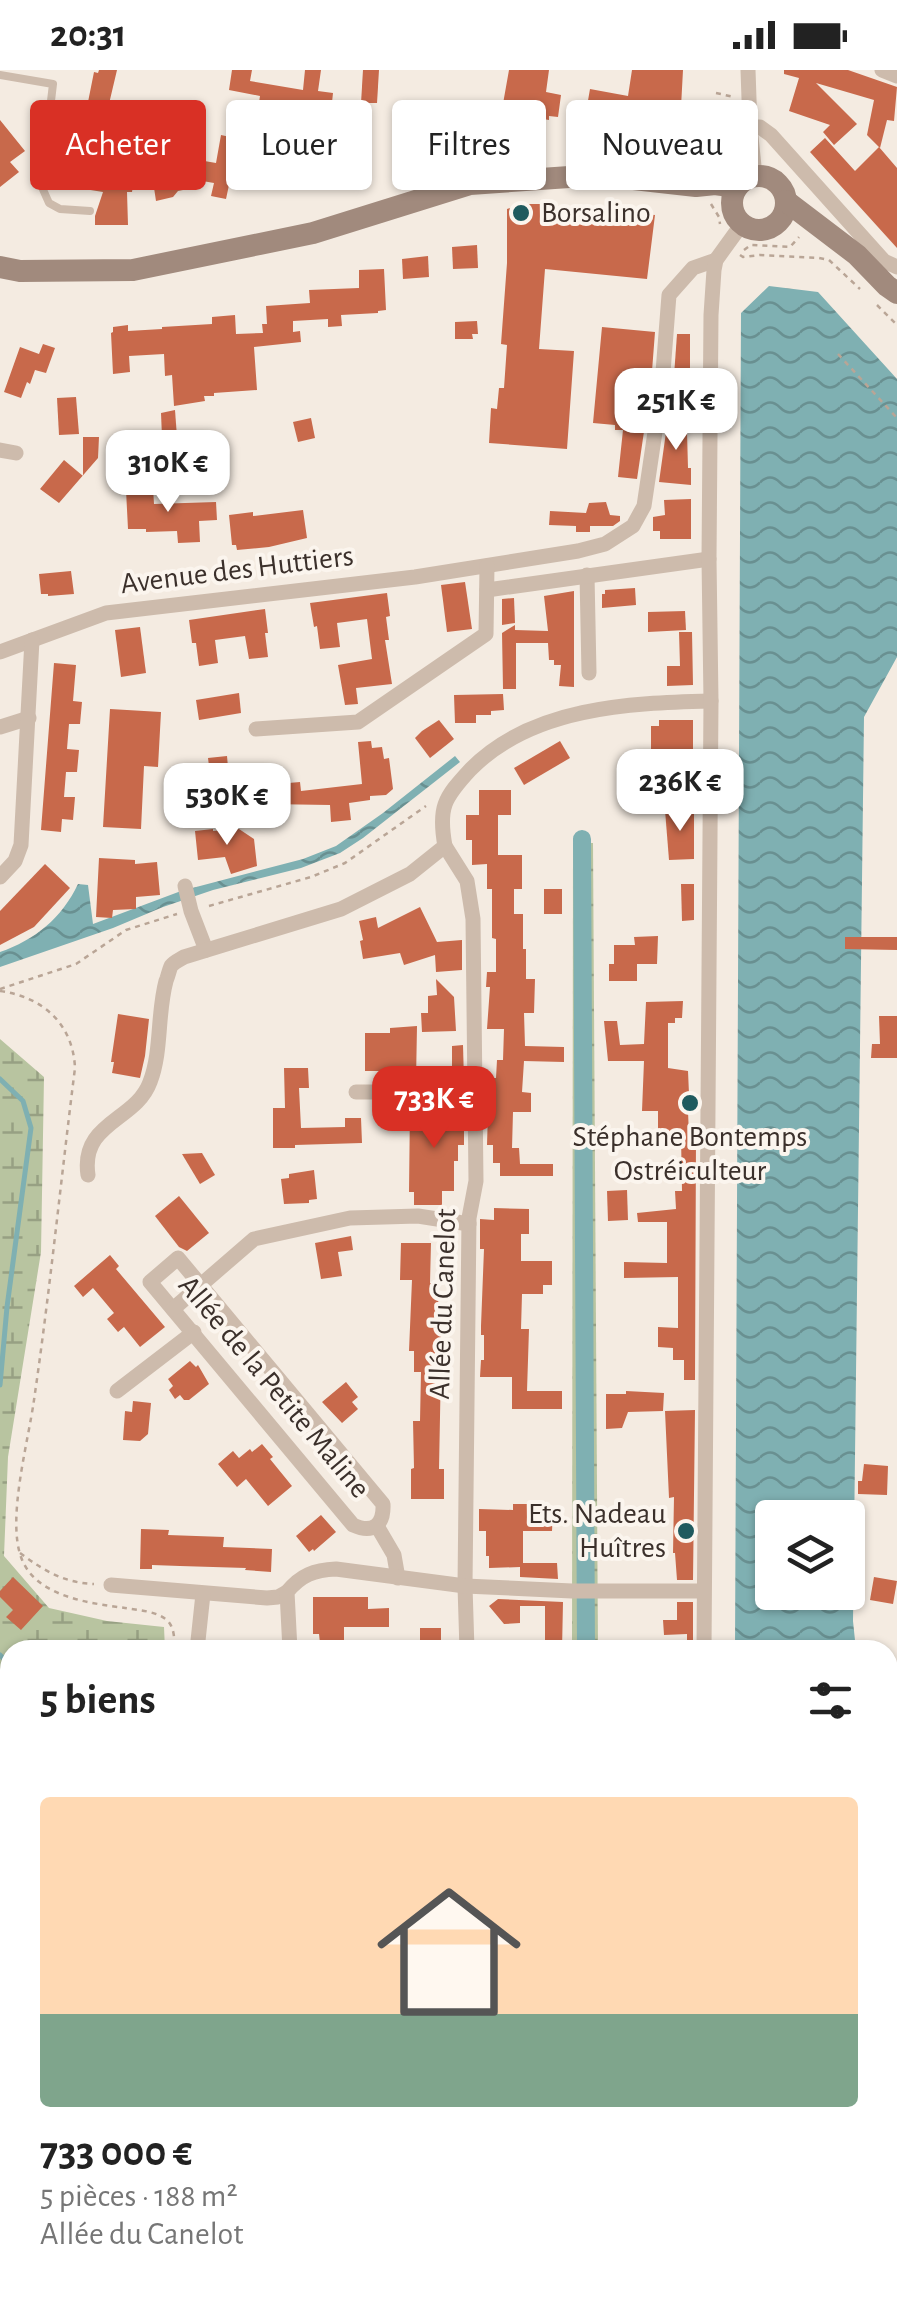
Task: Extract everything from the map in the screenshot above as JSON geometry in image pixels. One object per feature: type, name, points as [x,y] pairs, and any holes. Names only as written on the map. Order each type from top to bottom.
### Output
[{"type":"main road","points":[[688,190],[729,196],[764,176],[779,185],[786,201],[857,255],[897,293]]},
{"type":"main road","points":[[0,267],[20,271],[133,270],[313,234],[470,184],[566,178]]},
{"type":"main road","points":[[729,196],[757,230],[772,226],[825,230]]},
{"type":"main road","points":[[772,226],[782,215],[786,201]]},
{"type":"street","points":[[748,70],[749,100]]},
{"type":"street","points":[[882,70],[897,76]]},
{"type":"street","points":[[758,127],[771,135],[884,261],[897,268]]},
{"type":"street","points":[[704,1640],[712,701],[711,314],[716,260],[728,244],[731,190]]},
{"type":"street","name":"Avenue des Huttiers","points":[[0,652],[106,613],[415,578],[605,544],[633,526],[644,506],[662,385],[669,296],[693,268],[716,260]]},
{"type":"street","points":[[486,590],[710,560]]},
{"type":"street","points":[[256,729],[358,722],[486,634],[486,566]]},
{"type":"street","points":[[588,575],[589,672]]},
{"type":"street","points":[[0,876],[15,862],[21,845],[32,640]]},
{"type":"street","points":[[88,1175],[88,1155],[95,1138],[144,1096],[152,1078],[170,967],[184,957],[341,909],[410,874],[445,846],[440,820],[449,792],[477,763],[518,734],[560,718],[598,710],[712,701]]},
{"type":"street","points":[[0,727],[29,718]]},
{"type":"street","name":"Allée du Canelot","points":[[445,846],[466,882],[473,920],[476,1181],[469,1224],[466,1640]]},
{"type":"street","points":[[185,886],[206,950]]},
{"type":"street","points":[[356,1092],[474,1092]]},
{"type":"street","points":[[174,1309],[254,1239],[350,1218],[418,1216],[469,1224]]},
{"type":"street","name":"Allée de la Petite Maline","points":[[178,1258],[200,1285],[383,1504],[377,1526],[367,1529],[353,1525],[150,1282],[178,1258]]},
{"type":"street","points":[[118,1391],[194,1332]]},
{"type":"street","name":"Allée de la Petite Maline","points":[[377,1526],[394,1555],[398,1578]]},
{"type":"street","points":[[111,1585],[267,1598],[288,1592],[301,1577],[321,1570],[465,1586],[572,1591],[704,1590]]},
{"type":"street","points":[[288,1592],[290,1640]]},
{"type":"street","points":[[198,1640],[203,1594]]},
{"type":"lane","points":[[0,76],[53,84],[41,185],[49,203],[60,209],[90,210]]},
{"type":"path","points":[[716,93],[737,98]]},
{"type":"path","points":[[728,244],[719,240],[719,217],[710,204],[729,196]]},
{"type":"path","points":[[799,228],[798,240],[790,247],[751,245],[738,253],[743,257],[802,256],[829,260],[864,293]]},
{"type":"path","points":[[875,304],[897,325]]},
{"type":"path","points":[[838,354],[897,418]]},
{"type":"path","points":[[0,990],[76,964],[126,930],[312,877],[345,863],[432,802]]},
{"type":"path","points":[[0,990],[35,1002],[56,1016],[70,1038],[75,1068],[34,1399],[14,1524],[19,1552],[29,1572],[39,1581],[68,1597],[161,1616],[170,1624],[174,1640]]},
{"type":"path","points":[[19,1552],[66,1580],[111,1585]]},
{"type":"green space","points":[[573,843],[593,843],[598,1640],[572,1640]]},
{"type":"green space","points":[[0,1039],[44,1077],[41,1252],[8,1457],[4,1556],[49,1608],[107,1621],[164,1627],[165,1640],[0,1640]]},
{"type":"water","points":[[769,286],[818,292],[897,379],[897,657],[864,717],[854,1500],[755,1500],[755,1610],[853,1610],[855,1640],[735,1640],[741,313]]},
{"type":"water","points":[[455,756],[460,762],[340,853],[301,868],[213,890],[0,967],[0,952],[46,926],[78,884],[88,885],[93,924],[181,891],[303,859],[336,846]]},
{"type":"building","points":[[117,70],[110,100],[88,100],[94,72]]},
{"type":"building","points":[[232,70],[252,70],[250,81],[303,90],[305,70],[321,70],[318,91],[333,93],[332,100],[259,100],[260,96],[229,90]]},
{"type":"building","points":[[363,70],[379,70],[377,103],[361,100]]},
{"type":"building","points":[[509,70],[549,70],[546,92],[561,95],[558,117],[549,116],[549,120],[546,100],[504,100]]},
{"type":"building","points":[[632,70],[683,70],[681,100],[588,100],[590,89],[628,96]]},
{"type":"building","points":[[784,70],[848,70],[897,87],[894,121],[887,120],[880,148],[867,135],[874,100],[816,83],[857,124],[834,145],[823,132],[830,125],[789,111],[799,78],[784,74]]},
{"type":"building","points":[[0,120],[25,151],[10,162],[19,172],[0,187]]},
{"type":"building","points":[[221,135],[226,136],[226,199],[211,196],[214,183],[206,182],[206,161],[216,163]]},
{"type":"building","points":[[825,138],[855,171],[879,147],[897,168],[897,248],[810,152]]},
{"type":"building","points":[[90,190],[132,190],[127,192],[128,225],[95,225],[103,192]]},
{"type":"building","points":[[154,190],[183,190],[173,197],[156,201]]},
{"type":"building","points":[[523,204],[655,215],[647,279],[545,269],[539,349],[574,351],[567,449],[489,443],[491,408],[497,409],[499,388],[504,388],[507,345],[501,344],[507,209]]},
{"type":"building","points":[[477,245],[478,268],[453,269],[452,247]]},
{"type":"building","points":[[428,256],[429,277],[403,279],[402,259]]},
{"type":"building","points":[[384,269],[386,310],[341,315],[342,326],[328,327],[328,319],[293,321],[293,332],[300,331],[301,342],[254,347],[257,390],[214,393],[204,396],[205,401],[174,406],[172,375],[165,376],[164,354],[129,356],[130,372],[113,374],[113,327],[128,325],[128,331],[162,329],[212,324],[212,317],[235,315],[236,334],[263,333],[266,306],[310,303],[309,290],[359,288],[359,270]]},
{"type":"building","points":[[477,321],[478,334],[472,334],[473,339],[455,339],[455,322]]},
{"type":"building","points":[[602,327],[655,332],[637,479],[618,477],[623,430],[615,430],[615,425],[593,423]]},
{"type":"building","points":[[677,334],[690,334],[690,390],[673,390]]},
{"type":"building","points":[[43,344],[55,348],[46,373],[35,370],[21,398],[4,392],[20,347],[39,354]]},
{"type":"building","points":[[76,397],[79,434],[59,435],[57,398]]},
{"type":"building","points":[[175,410],[177,437],[162,437],[161,413]]},
{"type":"building","points":[[311,418],[315,438],[298,442],[293,422]]},
{"type":"building","points":[[668,418],[691,419],[691,432],[687,432],[691,485],[659,482]]},
{"type":"building","points":[[83,437],[99,437],[98,458],[83,475]]},
{"type":"building","points":[[64,460],[83,476],[59,503],[40,489]]},
{"type":"building","points":[[153,488],[154,504],[216,502],[217,520],[199,521],[200,542],[178,543],[177,531],[128,529],[126,490]]},
{"type":"building","points":[[691,499],[691,539],[660,539],[660,531],[653,531],[653,517],[665,515],[664,500]]},
{"type":"building","points":[[606,502],[610,515],[620,516],[613,526],[590,526],[590,532],[576,532],[576,526],[549,525],[550,511],[586,513],[589,503]]},
{"type":"building","points":[[303,510],[307,538],[237,550],[232,545],[229,515]]},
{"type":"building","points":[[71,571],[74,594],[41,594],[39,574]]},
{"type":"building","points":[[465,582],[472,629],[447,632],[441,585]]},
{"type":"building","points":[[635,588],[636,605],[602,608],[605,590]]},
{"type":"building","points":[[574,591],[574,687],[559,686],[561,665],[549,660],[548,643],[516,643],[516,689],[503,689],[502,633],[515,625],[515,630],[548,631],[544,596]]},
{"type":"building","points":[[387,593],[389,640],[385,640],[392,684],[356,688],[358,704],[345,705],[338,665],[372,659],[367,619],[337,623],[340,647],[320,649],[310,603]]},
{"type":"building","points":[[514,598],[515,623],[502,625],[502,599]]},
{"type":"building","points":[[265,609],[268,657],[249,659],[245,636],[215,640],[218,663],[199,666],[189,620]]},
{"type":"building","points":[[685,611],[686,630],[648,632],[648,612]]},
{"type":"building","points":[[140,627],[146,673],[121,677],[115,630]]},
{"type":"building","points":[[679,632],[692,632],[693,685],[667,686],[667,666],[680,666]]},
{"type":"building","points":[[54,663],[76,665],[73,701],[82,702],[80,724],[69,724],[67,749],[79,750],[77,772],[66,772],[64,797],[75,797],[73,820],[62,819],[61,832],[41,830]]},
{"type":"building","points":[[239,693],[241,713],[199,720],[196,700]]},
{"type":"building","points":[[503,694],[504,710],[476,715],[476,723],[455,723],[454,695]]},
{"type":"building","points":[[110,709],[161,712],[158,767],[144,766],[141,829],[103,827]]},
{"type":"building","points":[[439,720],[454,739],[430,758],[415,738]]},
{"type":"building","points":[[659,720],[693,720],[693,783],[637,783],[637,764],[651,764],[651,726],[659,726]]},
{"type":"building","points":[[371,741],[372,748],[382,747],[384,759],[389,758],[393,789],[386,795],[349,803],[351,820],[331,822],[330,805],[267,804],[266,785],[300,782],[301,791],[362,784],[358,742]]},
{"type":"building","points":[[560,741],[570,758],[524,785],[514,768]]},
{"type":"building","points":[[227,756],[228,767],[252,765],[253,781],[241,782],[241,793],[234,793],[234,804],[208,803],[208,793],[201,792],[201,773],[210,774],[208,758]]},
{"type":"building","points":[[479,790],[511,790],[511,815],[498,815],[498,855],[522,855],[522,889],[514,889],[514,914],[523,914],[526,979],[535,979],[534,1013],[524,1013],[525,1046],[564,1047],[564,1062],[524,1061],[522,1092],[531,1093],[531,1112],[513,1112],[512,1148],[519,1148],[520,1164],[553,1164],[553,1176],[500,1176],[500,1163],[493,1163],[493,1145],[487,1145],[489,1078],[496,1078],[497,1060],[503,1060],[504,1029],[487,1029],[487,972],[496,972],[492,889],[487,889],[487,864],[472,865],[472,840],[466,840],[466,815],[479,815]]},
{"type":"building","points":[[694,809],[694,859],[669,860],[665,810]]},
{"type":"building","points":[[239,829],[254,839],[257,866],[231,874],[225,857],[198,860],[195,831]]},
{"type":"building","points":[[99,858],[135,860],[135,864],[157,862],[160,895],[136,897],[136,909],[113,910],[112,918],[96,917]]},
{"type":"building","points":[[45,864],[70,888],[34,927],[0,945],[0,911]]},
{"type":"building","points":[[681,884],[694,884],[694,920],[682,921]]},
{"type":"building","points":[[544,889],[562,889],[562,914],[544,914]]},
{"type":"building","points":[[420,907],[437,942],[462,940],[462,970],[436,972],[435,955],[404,965],[400,953],[363,959],[359,921],[376,917],[378,928]]},
{"type":"building","points":[[658,936],[657,964],[637,964],[637,981],[609,981],[614,945],[635,945],[634,937]]},
{"type":"building","points":[[845,937],[897,937],[897,950],[845,949]]},
{"type":"building","points":[[436,979],[454,997],[456,1031],[422,1032],[421,1013],[428,1013],[428,996],[437,995]]},
{"type":"building","points":[[683,1001],[682,1018],[668,1023],[668,1068],[688,1071],[695,1111],[688,1111],[689,1136],[658,1136],[658,1111],[642,1111],[644,1061],[608,1061],[604,1021],[617,1021],[620,1045],[644,1044],[646,1002]]},
{"type":"building","points":[[118,1014],[149,1019],[140,1078],[112,1073]]},
{"type":"building","points":[[879,1016],[897,1016],[897,1058],[871,1058],[872,1044],[880,1044]]},
{"type":"building","points":[[417,1026],[416,1081],[391,1081],[391,1071],[365,1071],[365,1033],[390,1033],[390,1028]]},
{"type":"building","points":[[463,1045],[464,1081],[452,1081],[452,1046]]},
{"type":"building","points":[[284,1068],[308,1068],[309,1088],[299,1088],[301,1128],[345,1127],[345,1118],[361,1118],[362,1143],[273,1148],[273,1108],[285,1108]]},
{"type":"building","points":[[455,1104],[458,1120],[464,1120],[464,1145],[458,1145],[458,1161],[454,1161],[454,1191],[442,1191],[442,1205],[414,1205],[414,1192],[409,1192],[410,1106]]},
{"type":"building","points":[[681,1136],[696,1136],[695,1380],[684,1380],[684,1360],[673,1360],[673,1348],[658,1347],[658,1327],[678,1328],[678,1277],[624,1278],[624,1262],[667,1263],[667,1222],[638,1222],[637,1213],[676,1209],[675,1191],[682,1191]]},
{"type":"building","points":[[202,1153],[215,1175],[200,1184],[182,1154]]},
{"type":"building","points":[[314,1170],[317,1199],[284,1204],[281,1179]]},
{"type":"building","points":[[627,1190],[628,1220],[608,1221],[607,1191]]},
{"type":"building","points":[[179,1196],[209,1233],[187,1251],[179,1247],[155,1216]]},
{"type":"building","points":[[494,1208],[529,1209],[529,1234],[521,1234],[521,1261],[552,1261],[552,1285],[543,1285],[543,1294],[522,1294],[521,1329],[529,1329],[527,1391],[562,1391],[562,1409],[512,1409],[512,1377],[480,1377],[484,1360],[484,1249],[480,1249],[480,1219],[494,1220]]},
{"type":"building","points":[[351,1236],[353,1250],[338,1252],[342,1276],[321,1279],[315,1243]]},
{"type":"building","points":[[401,1243],[431,1243],[430,1283],[439,1283],[439,1469],[444,1469],[444,1499],[411,1499],[413,1421],[420,1421],[421,1372],[414,1372],[414,1351],[409,1351],[412,1280],[400,1280]]},
{"type":"building","points":[[110,1255],[119,1266],[116,1269],[165,1327],[140,1347],[124,1327],[118,1332],[107,1319],[114,1313],[93,1288],[83,1297],[74,1286]]},
{"type":"building","points":[[190,1361],[198,1365],[209,1384],[189,1400],[180,1395],[175,1399],[168,1379]]},
{"type":"building","points":[[346,1382],[358,1397],[352,1402],[358,1409],[342,1423],[322,1402]]},
{"type":"building","points":[[664,1393],[663,1411],[628,1412],[622,1428],[606,1429],[606,1394]]},
{"type":"building","points":[[133,1401],[151,1403],[148,1434],[140,1441],[123,1440],[125,1411],[132,1412]]},
{"type":"building","points":[[695,1410],[693,1580],[677,1580],[665,1411]]},
{"type":"building","points":[[262,1444],[292,1486],[268,1506],[246,1479],[237,1487],[218,1464],[233,1451],[239,1458]]},
{"type":"building","points":[[864,1464],[888,1466],[887,1495],[858,1494]]},
{"type":"building","points":[[513,1504],[537,1504],[537,1512],[553,1512],[552,1531],[523,1531],[523,1563],[557,1563],[558,1579],[520,1577],[520,1567],[489,1568],[486,1531],[479,1531],[479,1509],[513,1510]]},
{"type":"building","points":[[321,1515],[336,1532],[309,1552],[296,1536]]},
{"type":"building","points":[[141,1529],[169,1530],[168,1535],[224,1537],[223,1547],[272,1549],[271,1572],[152,1565],[152,1569],[140,1569]]},
{"type":"building","points":[[13,1577],[43,1606],[21,1630],[6,1617],[13,1610],[0,1597],[0,1591]]},
{"type":"building","points":[[874,1577],[897,1581],[893,1604],[870,1600]]},
{"type":"building","points":[[313,1597],[368,1597],[368,1609],[389,1608],[389,1627],[344,1627],[344,1640],[320,1640],[319,1634],[313,1634]]},
{"type":"building","points":[[498,1599],[563,1602],[562,1640],[545,1640],[545,1606],[520,1606],[520,1623],[504,1624],[489,1606]]},
{"type":"building","points":[[677,1602],[693,1602],[693,1640],[687,1640],[687,1634],[664,1635],[663,1620],[677,1620]]},
{"type":"building","points":[[420,1628],[441,1628],[441,1640],[420,1640]]},
{"type":"waterway","points":[[582,839],[586,1640]]},
{"type":"waterway","points":[[0,1079],[23,1101],[31,1128],[0,1385]]},
{"type":"place","name":"Borsalino","points":[[521,213]]},
{"type":"place","name":"Stéphane Bontemps Ostréiculteur","points":[[690,1103]]},
{"type":"place","name":"Ets. Nadeau Huîtres","points":[[686,1531]]}]
